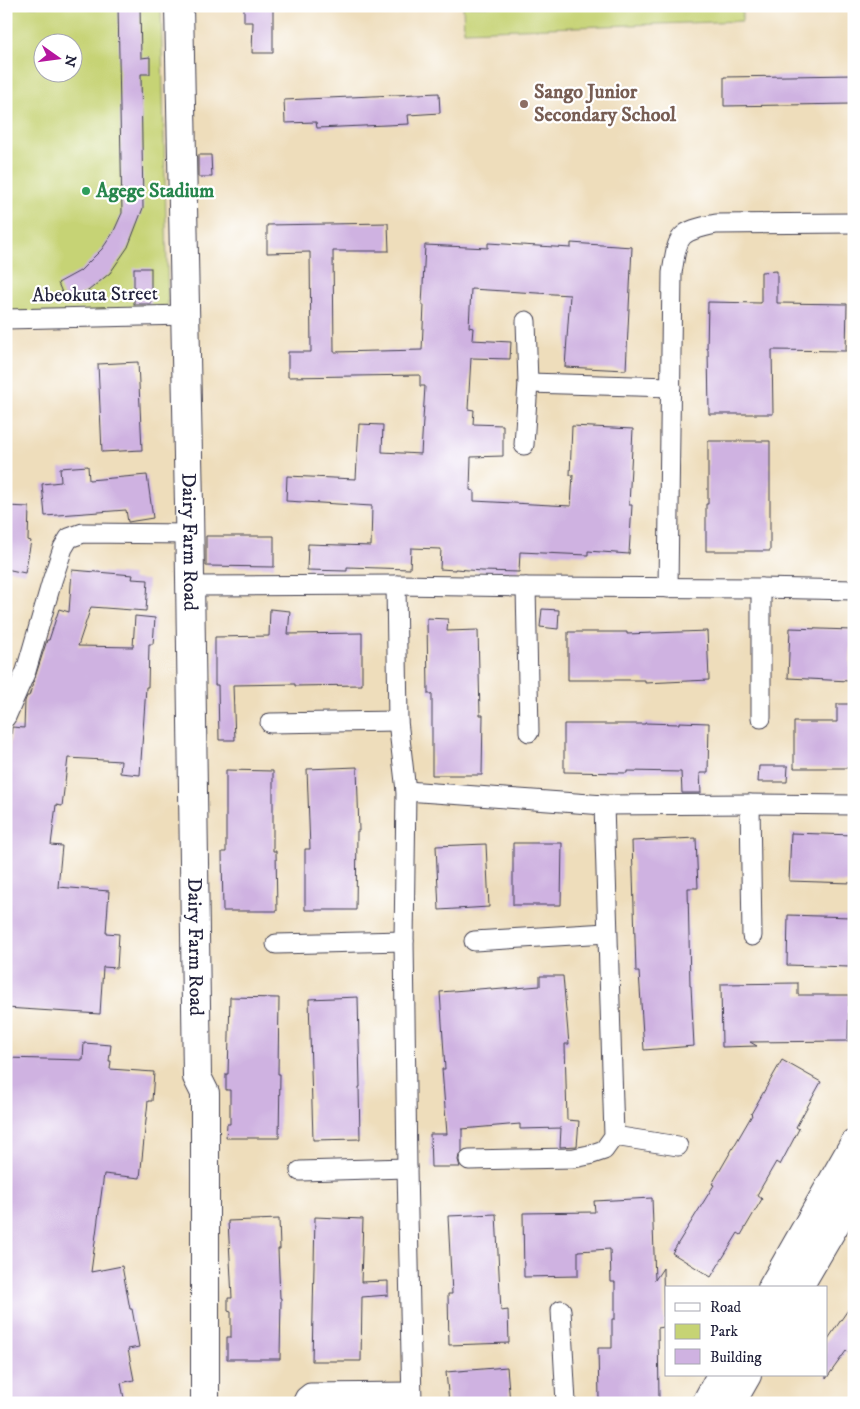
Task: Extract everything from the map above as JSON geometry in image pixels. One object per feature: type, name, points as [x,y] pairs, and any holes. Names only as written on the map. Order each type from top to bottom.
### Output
[{"type":"main road","name":"Dairy Farm Road","points":[[179,6],[191,586],[197,1077],[204,1093],[205,1403]]},
{"type":"main road","name":"Dairy Farm Road","points":[[190,1403],[190,1094],[197,1077]]},
{"type":"main road","points":[[773,1286],[854,1144]]},
{"type":"main road","points":[[799,1286],[854,1192]]},
{"type":"main road","points":[[706,1403],[721,1376]]},
{"type":"main road","points":[[731,1403],[746,1376]]},
{"type":"street","points":[[668,588],[672,273],[676,245],[684,234],[716,224],[854,223]]},
{"type":"street","name":"Abeokuta Street","points":[[6,319],[186,315]]},
{"type":"street","points":[[524,445],[528,382],[526,321]]},
{"type":"street","points":[[528,382],[671,388]]},
{"type":"street","points":[[6,717],[26,671],[52,581],[63,548],[70,538],[83,533],[190,534]]},
{"type":"street","points":[[302,1403],[304,1397],[310,1393],[412,1397],[404,941],[406,791],[398,721],[396,585]]},
{"type":"street","points":[[191,586],[396,585],[854,590]]},
{"type":"street","points":[[526,587],[529,732]]},
{"type":"street","points":[[761,588],[762,718]]},
{"type":"street","points":[[270,723],[398,721]]},
{"type":"street","points":[[406,791],[604,805],[854,805]]},
{"type":"street","points":[[750,804],[752,936]]},
{"type":"street","points":[[469,1160],[574,1158],[604,1150],[614,1136],[604,805]]},
{"type":"street","points":[[474,941],[607,933]]},
{"type":"street","points":[[276,944],[404,941]]},
{"type":"street","points":[[614,1136],[678,1146]]},
{"type":"street","points":[[300,1171],[407,1168]]},
{"type":"street","points":[[561,1310],[566,1403]]},
{"type":"green space","name":"Agege Stadium","points":[[6,6],[161,6],[168,309],[6,317]]},
{"type":"green space","points":[[463,6],[742,6],[742,21],[464,31]]},
{"type":"building","points":[[118,6],[140,6],[141,58],[150,57],[150,74],[141,74],[143,208],[128,247],[110,273],[88,291],[66,302],[58,283],[80,271],[102,249],[113,233],[122,213]]},
{"type":"building","points":[[244,6],[273,6],[273,53],[252,53],[253,22],[244,22]]},
{"type":"building","points":[[854,75],[854,99],[851,99],[851,104],[724,106],[724,77]]},
{"type":"building","points":[[439,93],[440,113],[408,115],[409,124],[317,128],[316,122],[285,123],[284,100]]},
{"type":"building","points":[[198,155],[211,155],[212,177],[198,177]]},
{"type":"building","points":[[388,223],[389,251],[333,251],[334,352],[422,350],[425,245],[488,248],[488,243],[571,248],[571,243],[632,247],[626,370],[565,367],[570,295],[471,289],[469,327],[473,328],[472,340],[511,342],[510,359],[471,358],[468,409],[474,410],[473,424],[503,425],[503,456],[471,457],[470,490],[474,491],[474,501],[571,506],[573,475],[570,475],[572,426],[633,429],[629,505],[632,505],[629,554],[588,551],[588,555],[520,552],[519,572],[482,571],[440,569],[441,549],[411,548],[410,569],[347,567],[347,571],[307,570],[308,544],[371,546],[372,506],[286,501],[287,476],[356,479],[359,424],[383,425],[382,452],[421,454],[425,386],[420,386],[420,375],[288,377],[288,352],[311,352],[310,252],[267,253],[267,225]]},
{"type":"building","points":[[134,268],[151,268],[151,304],[134,304]]},
{"type":"building","points":[[777,271],[777,303],[847,304],[846,351],[772,350],[773,414],[709,414],[708,302],[761,303],[761,272]]},
{"type":"building","points":[[138,362],[142,450],[102,452],[98,364]]},
{"type":"building","points":[[708,441],[770,441],[770,551],[706,551]]},
{"type":"building","points":[[88,466],[89,480],[147,475],[153,518],[128,522],[126,510],[45,516],[42,484],[61,482],[60,468]]},
{"type":"building","points":[[6,506],[29,507],[28,540],[31,541],[25,573],[6,569]]},
{"type":"building","points":[[206,536],[274,536],[274,567],[206,566]]},
{"type":"building","points":[[72,570],[133,575],[132,579],[148,580],[146,611],[91,607],[78,646],[133,647],[135,616],[155,618],[153,644],[149,644],[148,687],[146,687],[140,775],[120,773],[121,761],[68,758],[62,806],[56,805],[51,845],[62,846],[58,887],[109,891],[106,933],[119,934],[117,968],[103,967],[100,1014],[6,1008],[6,754],[9,754],[12,727],[24,728],[25,701],[27,696],[29,696],[59,609],[69,612]]},
{"type":"building","points":[[270,609],[290,611],[288,634],[362,633],[362,685],[233,685],[235,740],[219,740],[218,685],[215,685],[215,637],[269,636]]},
{"type":"building","points":[[542,609],[559,610],[558,629],[540,627]]},
{"type":"building","points":[[427,618],[448,619],[447,631],[478,630],[480,715],[483,715],[482,775],[432,775],[432,694],[428,694]]},
{"type":"building","points":[[790,628],[852,630],[849,681],[788,678]]},
{"type":"building","points":[[707,631],[709,680],[645,683],[645,680],[568,680],[568,632],[627,632],[627,634]]},
{"type":"building","points":[[837,704],[854,704],[854,763],[851,763],[851,768],[794,768],[794,722],[837,722]]},
{"type":"building","points":[[679,722],[709,723],[708,773],[700,773],[701,793],[682,793],[681,772],[564,772],[564,724],[679,724]]},
{"type":"building","points":[[759,766],[788,766],[787,782],[758,782]]},
{"type":"building","points":[[357,767],[359,831],[357,831],[356,910],[305,910],[305,849],[310,849],[307,769]]},
{"type":"building","points":[[226,770],[273,771],[273,851],[276,851],[277,911],[223,911],[222,852],[226,852]]},
{"type":"building","points":[[791,833],[854,835],[852,883],[789,881]]},
{"type":"building","points":[[696,838],[698,888],[688,888],[690,986],[694,1046],[644,1050],[639,972],[636,972],[632,841]]},
{"type":"building","points":[[513,843],[562,843],[561,905],[513,905]]},
{"type":"building","points":[[486,844],[489,907],[439,910],[436,846]]},
{"type":"building","points":[[788,915],[850,917],[849,967],[787,965]]},
{"type":"building","points":[[540,976],[563,976],[569,1044],[565,1044],[567,1120],[579,1121],[577,1146],[560,1147],[561,1128],[520,1129],[520,1124],[462,1129],[462,1152],[458,1160],[460,1167],[431,1167],[430,1134],[447,1134],[442,1069],[445,1069],[440,992],[540,986]]},
{"type":"building","points":[[798,983],[798,995],[849,995],[848,1041],[750,1042],[757,1046],[722,1047],[721,984]]},
{"type":"building","points":[[230,997],[279,998],[279,1138],[226,1138],[227,1124],[230,1124],[230,1090],[226,1090],[226,1074],[228,1074]]},
{"type":"building","points":[[358,997],[360,1139],[313,1140],[309,999]]},
{"type":"building","points":[[84,1043],[111,1045],[110,1069],[154,1072],[152,1101],[148,1101],[140,1178],[104,1174],[91,1272],[122,1266],[139,1347],[128,1349],[134,1380],[121,1383],[125,1403],[6,1403],[6,1058],[83,1060]]},
{"type":"building","points":[[782,1060],[821,1082],[796,1127],[799,1129],[780,1165],[776,1162],[757,1195],[762,1199],[741,1235],[738,1233],[711,1277],[672,1253],[714,1185],[712,1184]]},
{"type":"building","points":[[652,1198],[655,1280],[663,1268],[664,1327],[658,1328],[659,1399],[599,1400],[598,1348],[612,1348],[612,1319],[615,1319],[615,1282],[611,1282],[610,1249],[578,1251],[578,1276],[524,1277],[523,1213],[595,1212],[594,1201]]},
{"type":"building","points":[[496,1214],[501,1311],[508,1310],[509,1343],[449,1345],[448,1294],[452,1294],[448,1216]]},
{"type":"building","points":[[315,1217],[363,1219],[361,1282],[388,1281],[388,1295],[362,1297],[361,1361],[312,1361]]},
{"type":"building","points":[[279,1219],[280,1359],[227,1359],[227,1337],[231,1337],[231,1312],[228,1311],[228,1298],[232,1298],[228,1221]]},
{"type":"building","points":[[854,1301],[854,1357],[846,1351],[826,1379],[826,1376],[828,1376],[828,1339]]},
{"type":"building","points":[[507,1367],[510,1403],[449,1403],[446,1372]]},
{"type":"place","name":"Sango Junior Secondary School","points":[[524,104]]},
{"type":"place","name":"Agege Stadium","points":[[86,191]]}]
